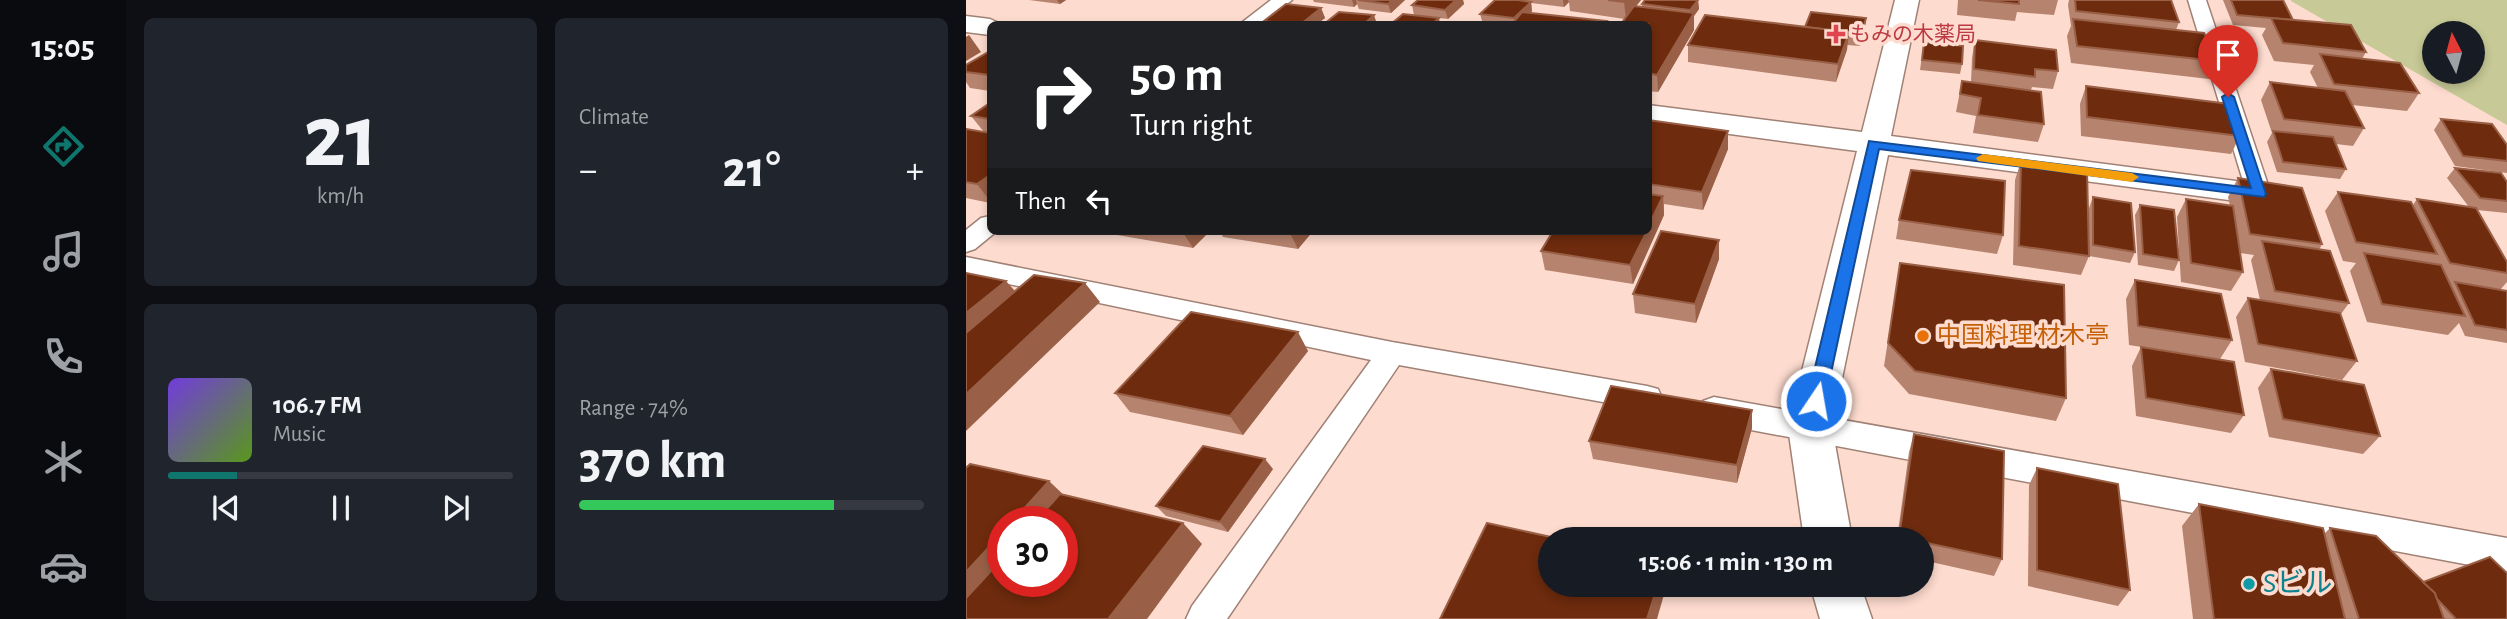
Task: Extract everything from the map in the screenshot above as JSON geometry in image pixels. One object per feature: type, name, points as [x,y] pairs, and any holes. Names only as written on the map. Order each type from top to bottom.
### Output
[{"type":"street","points":[[1826,527],[1810,427],[1907,0]]},
{"type":"street","points":[[966,24],[987,27]]},
{"type":"street","points":[[1652,115],[2259,194]]},
{"type":"street","points":[[1839,597],[1846,619]]},
{"type":"lane","points":[[1253,21],[1283,0]]},
{"type":"lane","points":[[2197,0],[2259,194]]},
{"type":"lane","points":[[966,243],[987,226]]},
{"type":"lane","points":[[966,266],[1392,353],[2507,555]]},
{"type":"lane","points":[[1205,619],[1392,353]]},
{"type":"green space","points":[[2507,0],[2507,125],[2436,84],[2485,84],[2485,21],[2422,21],[2422,76],[2291,1]]},
{"type":"building","points":[[1358,0],[1392,0],[1388,4]]},
{"type":"building","points":[[1418,0],[1456,0],[1445,10],[1412,5]]},
{"type":"building","points":[[1495,0],[1531,2],[1514,18],[1480,14]]},
{"type":"building","points":[[1645,0],[1698,0],[1690,10],[1642,4]]},
{"type":"building","points":[[1978,0],[2019,0],[2019,4]]},
{"type":"building","points":[[2075,0],[2171,0],[2179,22],[2076,11]]},
{"type":"building","points":[[2231,0],[2283,0],[2293,20],[2237,15]]},
{"type":"building","points":[[1286,4],[1321,8],[1305,21],[1264,21]]},
{"type":"building","points":[[1634,6],[1694,13],[1657,75],[1652,74],[1652,21],[1623,21]]},
{"type":"building","points":[[1339,12],[1374,15],[1367,21],[1328,21]]},
{"type":"building","points":[[1522,12],[1607,21],[1514,21]]},
{"type":"building","points":[[1811,12],[1866,18],[1861,36],[1805,27]]},
{"type":"building","points":[[1403,14],[1439,18],[1436,21],[1395,21]]},
{"type":"building","points":[[1705,15],[1849,32],[1838,64],[1688,45]]},
{"type":"building","points":[[2271,18],[2351,25],[2366,52],[2283,43]]},
{"type":"building","points":[[2073,19],[2204,33],[2217,61],[2077,46]]},
{"type":"building","points":[[1975,40],[2056,50],[2058,71],[2035,69],[2035,77],[1974,69]]},
{"type":"building","points":[[1924,42],[1963,46],[1962,64],[1922,60]]},
{"type":"building","points":[[987,53],[987,75],[966,72],[966,65]]},
{"type":"building","points":[[2320,54],[2400,63],[2419,93],[2334,84]]},
{"type":"building","points":[[1962,81],[2041,92],[2044,124],[1978,115],[1981,98],[1960,94]]},
{"type":"building","points":[[2270,82],[2345,91],[2364,128],[2284,119]]},
{"type":"building","points":[[2086,86],[2229,104],[2240,136],[2087,117]]},
{"type":"building","points":[[987,105],[987,119],[971,116]]},
{"type":"building","points":[[2441,119],[2492,124],[2507,145],[2507,161],[2463,156]]},
{"type":"building","points":[[1652,121],[1728,131],[1702,192],[1652,185]]},
{"type":"building","points":[[966,129],[987,132],[987,177],[977,184],[966,182]]},
{"type":"building","points":[[2273,131],[2333,137],[2346,169],[2283,162]]},
{"type":"building","points":[[2021,161],[2087,170],[2089,256],[2019,246]]},
{"type":"building","points":[[2455,168],[2501,173],[2507,182],[2507,201],[2480,198]]},
{"type":"building","points":[[1911,170],[2005,181],[2003,235],[1899,220]]},
{"type":"building","points":[[2238,178],[2302,188],[2322,244],[2250,234]]},
{"type":"building","points":[[2338,192],[2411,202],[2437,254],[2356,242]]},
{"type":"building","points":[[1652,195],[1663,196],[1652,219]]},
{"type":"building","points":[[2093,197],[2131,203],[2135,252],[2093,245]]},
{"type":"building","points":[[2186,199],[2233,206],[2243,272],[2191,263]]},
{"type":"building","points":[[2417,199],[2476,208],[2507,262],[2507,273],[2450,263]]},
{"type":"building","points":[[2140,205],[2174,210],[2179,260],[2143,254]]},
{"type":"building","points":[[1661,231],[1719,240],[1695,304],[1633,294]]},
{"type":"building","points":[[1551,235],[1645,235],[1630,265],[1541,251]]},
{"type":"building","points":[[2262,241],[2330,251],[2349,303],[2275,291]]},
{"type":"building","points":[[2364,253],[2441,265],[2465,316],[2382,304]]},
{"type":"building","points":[[1900,263],[2064,285],[2066,398],[1915,371],[1888,343]]},
{"type":"building","points":[[966,273],[1006,281],[966,313]]},
{"type":"building","points":[[1034,275],[1085,283],[966,394],[966,333]]},
{"type":"building","points":[[2135,280],[2221,294],[2232,340],[2138,326]]},
{"type":"building","points":[[2455,282],[2507,291],[2507,330],[2475,325]]},
{"type":"building","points":[[2248,298],[2340,313],[2357,361],[2258,344]]},
{"type":"building","points":[[1191,312],[1298,332],[1230,416],[1115,393]]},
{"type":"building","points":[[2141,347],[2234,362],[2244,415],[2146,398]]},
{"type":"building","points":[[2271,369],[2364,385],[2380,436],[2283,419]]},
{"type":"building","points":[[1611,386],[1752,410],[1737,465],[1589,441]]},
{"type":"building","points":[[1914,434],[2004,451],[2002,559],[1934,545],[1934,527],[1900,527]]},
{"type":"building","points":[[1203,446],[1265,459],[1220,522],[1156,506]]},
{"type":"building","points":[[970,464],[1049,481],[1026,506],[987,506],[987,549],[966,572],[966,468]]},
{"type":"building","points":[[2037,468],[2118,484],[2130,590],[2037,570]]},
{"type":"building","points":[[1060,494],[1183,523],[1108,619],[966,619],[966,598],[987,575],[987,597],[1078,597],[1078,506],[1049,506]]},
{"type":"building","name":"Sビル","points":[[2199,504],[2323,528],[2345,619],[2214,619]]},
{"type":"building","points":[[1487,523],[1538,534],[1538,597],[1654,597],[1647,619],[1440,619]]},
{"type":"building","points":[[2330,528],[2376,536],[2435,593],[2444,619],[2359,619]]},
{"type":"building","points":[[2490,557],[2507,573],[2507,619],[2456,619],[2423,582]]},
{"type":"slow traffic","points":[[1983,158],[2132,177]]},
{"type":"place","name":"もみの木薬局","points":[[1836,34]]},
{"type":"place","name":"中国料理 材木亭","points":[[1923,336]]},
{"type":"place","name":"Sビル","points":[[2249,584]]},
{"type":"route","points":[[1816,401],[1874,144],[2259,194],[2228,97]]}]
